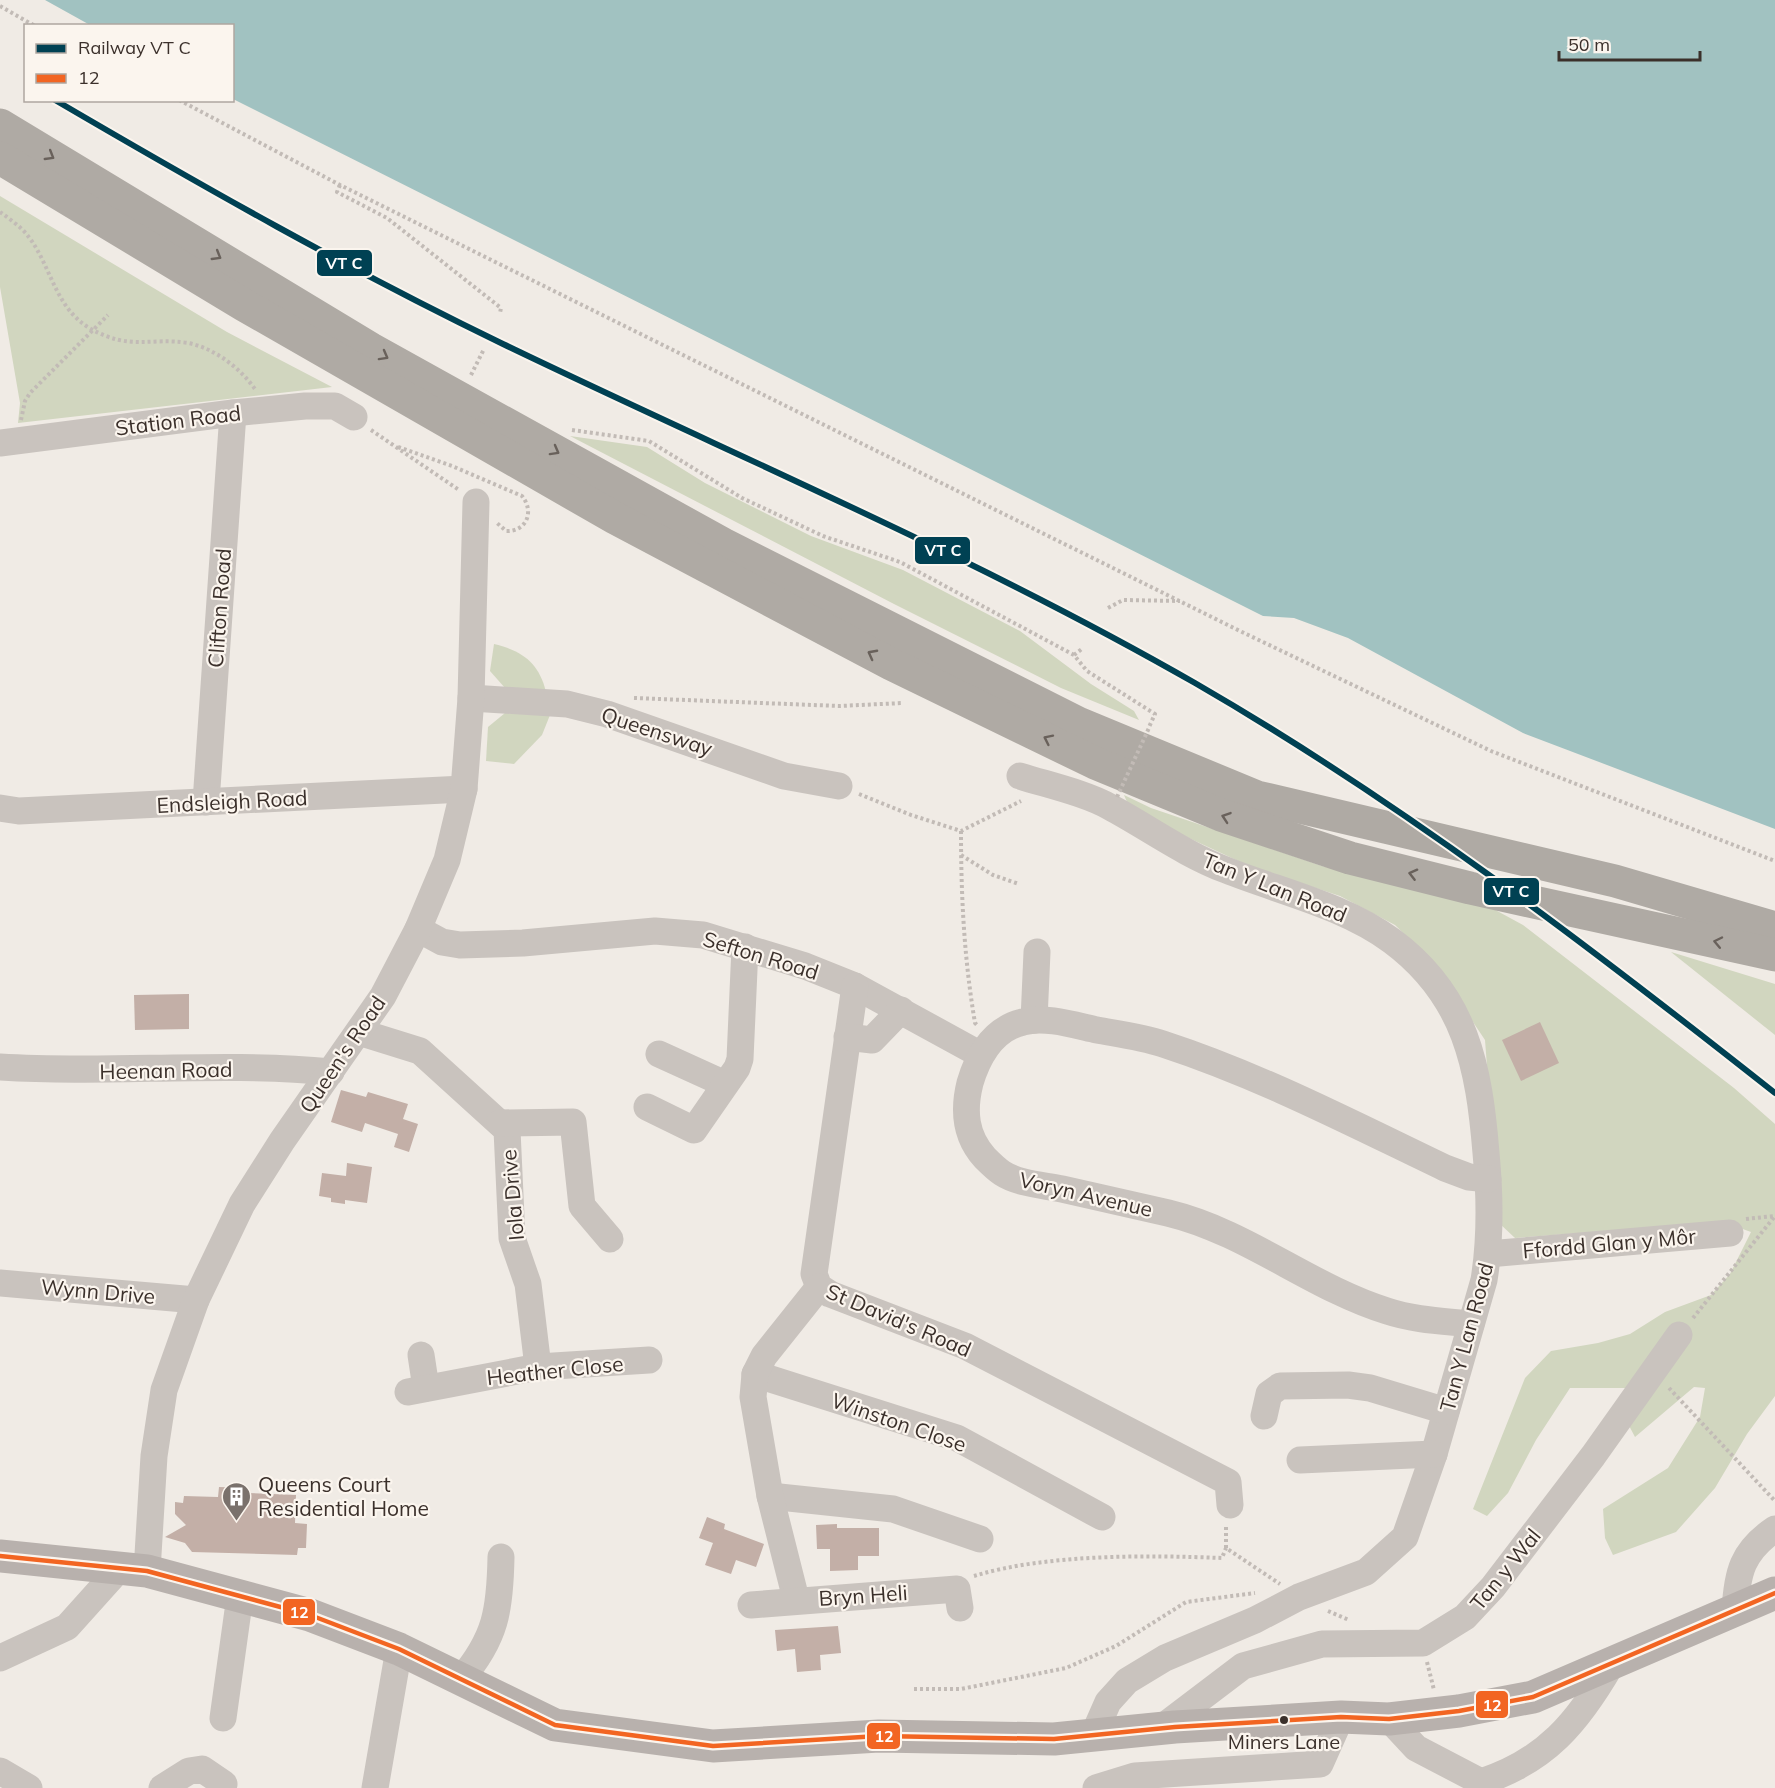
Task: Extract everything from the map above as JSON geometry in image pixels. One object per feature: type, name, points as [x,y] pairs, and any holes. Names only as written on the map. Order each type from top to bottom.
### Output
[{"type":"highway","points":[[0,125],[371,349],[713,539],[1078,723],[1257,797],[1615,881],[1775,928]]},
{"type":"highway","points":[[0,158],[244,305],[615,518],[891,664],[1095,763],[1221,815],[1350,858],[1775,955]]},
{"type":"main road","points":[[0,1556],[133,1570],[240,1596],[310,1615],[399,1649],[555,1725],[713,1746],[879,1736],[1054,1739],[1160,1729],[1341,1717],[1389,1719],[1460,1711],[1533,1697],[1775,1593]]},
{"type":"street","name":"Station Road","points":[[8,442],[246,411],[335,406],[354,417]]},
{"type":"street","name":"Clifton Road","points":[[206,802],[246,411]]},
{"type":"street","name":"Queen's Road","points":[[133,1570],[164,1390],[196,1300],[242,1204],[383,996],[418,929],[447,860],[464,789],[482,514]]},
{"type":"street","name":"Queensway","points":[[471,698],[567,705],[607,714],[784,776],[839,786]]},
{"type":"street","name":"Tan Y Lan Road","points":[[1020,776],[1108,805],[1164,840],[1224,870],[1352,917],[1392,941],[1427,972],[1452,1008],[1471,1049],[1481,1094],[1488,1179],[1488,1254],[1471,1324],[1434,1454],[1405,1537],[1366,1572],[1299,1597],[1245,1624],[1165,1658],[1127,1681],[1108,1702],[1093,1736]]},
{"type":"street","name":"Endsleigh Road","points":[[0,808],[19,811],[464,789]]},
{"type":"street","name":"Sefton Road","points":[[418,929],[442,942],[460,945],[523,943],[655,931],[703,935],[745,947],[855,986],[901,1010],[987,1047]]},
{"type":"street","points":[[647,1107],[694,1130],[725,1084],[740,1059],[745,947]]},
{"type":"street","points":[[1034,1020],[1037,952]]},
{"type":"street","name":"St David's Road","points":[[855,986],[814,1274],[819,1287],[830,1294],[965,1346],[1228,1482],[1230,1505]]},
{"type":"street","points":[[848,1037],[872,1040],[901,1010]]},
{"type":"street","points":[[987,1047],[1021,1022],[1034,1020],[1073,1025],[1161,1043],[1243,1073],[1446,1168],[1469,1176],[1488,1179]]},
{"type":"street","name":"Iola Drive","points":[[359,1032],[420,1052],[507,1130],[512,1238],[528,1284],[538,1367]]},
{"type":"street","name":"Voryn Avenue","points":[[987,1047],[966,1099],[966,1118],[971,1139],[985,1157],[1003,1174],[1032,1183],[1172,1214],[1235,1238],[1332,1288],[1387,1311],[1426,1319],[1471,1324]]},
{"type":"street","points":[[659,1054],[725,1084]]},
{"type":"street","name":"Heenan Road","points":[[0,1067],[63,1071],[285,1068],[331,1072]]},
{"type":"street","points":[[500,1123],[573,1122],[582,1206],[610,1239]]},
{"type":"street","name":"Ffordd Glan y Môr","points":[[1488,1254],[1730,1233]]},
{"type":"street","name":"Wynn Drive","points":[[0,1282],[196,1300]]},
{"type":"street","points":[[796,1599],[770,1496],[753,1397],[755,1374],[764,1356],[819,1287]]},
{"type":"street","name":"Tan y Wal","points":[[1423,1643],[1465,1617],[1493,1587],[1593,1456],[1679,1335]]},
{"type":"street","name":"Heather Close","points":[[421,1356],[417,1390],[538,1367],[650,1358]]},
{"type":"street","name":"Winston Close","points":[[755,1374],[957,1438],[1102,1517]]},
{"type":"street","points":[[1264,1416],[1269,1394],[1280,1386],[1348,1385],[1370,1388],[1446,1411]]},
{"type":"street","points":[[1300,1460],[1434,1454]]},
{"type":"street","points":[[770,1496],[893,1509],[980,1539]]},
{"type":"street","points":[[1735,1611],[1737,1578],[1744,1560],[1762,1538],[1775,1529]]},
{"type":"street","points":[[461,1679],[479,1658],[492,1634],[501,1580],[501,1557]]},
{"type":"street","points":[[0,1658],[67,1627],[133,1570]]},
{"type":"street","points":[[223,1718],[240,1596]]},
{"type":"street","name":"Bryn Heli","points":[[752,1605],[796,1599],[958,1599]]},
{"type":"street","points":[[1160,1729],[1243,1666],[1322,1644],[1423,1643]]},
{"type":"street","points":[[375,1788],[399,1649]]},
{"type":"street","points":[[1389,1719],[1416,1748],[1481,1782],[1510,1773],[1538,1755],[1587,1706],[1611,1665]]},
{"type":"street","points":[[1096,1788],[1135,1776],[1320,1764],[1341,1717]]},
{"type":"street","points":[[162,1788],[189,1771],[202,1769],[224,1784]]},
{"type":"street","points":[[0,1771],[29,1788]]},
{"type":"path","points":[[0,6],[32,24]]},
{"type":"path","points":[[183,102],[340,185],[1182,602],[1491,751],[1775,861]]},
{"type":"path","points":[[340,185],[337,192],[387,218],[501,308],[500,314]]},
{"type":"path","points":[[0,213],[20,228],[31,240],[69,312],[93,330],[128,343],[181,343],[207,350],[248,379],[255,389],[246,411]]},
{"type":"path","points":[[8,442],[30,393],[108,315]]},
{"type":"path","points":[[480,380],[470,375],[484,348]]},
{"type":"path","points":[[354,417],[482,514]]},
{"type":"path","points":[[566,429],[649,441],[742,498],[823,536],[900,562],[1074,655],[1087,671],[1155,714],[1117,797]]},
{"type":"path","points":[[1108,608],[1124,600],[1182,602]]},
{"type":"path","points":[[1074,655],[1083,648]]},
{"type":"path","points":[[625,698],[838,706],[903,703]]},
{"type":"path","points":[[839,786],[910,815],[961,831],[1050,786]]},
{"type":"path","points":[[961,831],[965,966],[975,1023],[987,1047]]},
{"type":"path","points":[[961,854],[993,875],[1019,884]]},
{"type":"path","points":[[1679,1335],[1775,1216]]},
{"type":"path","points":[[1653,1372],[1775,1501]]},
{"type":"path","points":[[958,1599],[973,1577],[991,1571],[1075,1560],[1160,1556],[1222,1558],[1226,1548],[1230,1505]]},
{"type":"path","points":[[1226,1548],[1299,1597]]},
{"type":"path","points":[[914,1689],[961,1689],[1066,1668],[1116,1646],[1186,1602],[1258,1593]]},
{"type":"path","points":[[1423,1643],[1436,1693]]},
{"type":"green space","points":[[0,196],[227,332],[332,387],[18,423],[20,403],[0,287]]},
{"type":"green space","points":[[570,436],[647,447],[705,483],[811,536],[903,570],[1020,631],[1091,684],[1134,711],[1139,720],[1061,688]]},
{"type":"green space","points":[[494,644],[513,650],[528,660],[539,673],[546,692],[505,688],[490,671]]},
{"type":"green space","points":[[505,713],[550,715],[542,735],[514,764],[486,761],[488,727]]},
{"type":"green space","points":[[1124,795],[1151,808],[1322,866],[1488,906],[1523,925],[1734,1088],[1775,1124],[1775,1396],[1747,1434],[1715,1488],[1676,1532],[1613,1555],[1605,1538],[1603,1509],[1668,1468],[1700,1417],[1705,1388],[1694,1387],[1635,1437],[1626,1420],[1626,1388],[1570,1388],[1536,1440],[1508,1493],[1487,1516],[1473,1509],[1525,1378],[1551,1351],[1598,1343],[1630,1334],[1665,1312],[1711,1295],[1730,1274],[1751,1232],[1723,1222],[1515,1238],[1499,1223],[1485,1040],[1433,962],[1395,925],[1340,896],[1249,866],[1178,833],[1127,802]]},
{"type":"green space","points":[[1671,952],[1775,984],[1775,1035]]},
{"type":"water","points":[[45,0],[1775,0],[1775,829],[1523,733],[1348,638],[1294,618],[1263,616],[234,100],[234,24],[88,24]]},
{"type":"building","points":[[189,994],[189,1029],[135,1030],[134,995]]},
{"type":"building","points":[[1540,1022],[1559,1063],[1521,1081],[1502,1040]]},
{"type":"building","points":[[341,1090],[366,1097],[368,1092],[408,1104],[403,1119],[418,1124],[409,1152],[394,1147],[398,1134],[365,1123],[362,1132],[331,1122]]},
{"type":"building","points":[[347,1163],[372,1167],[367,1203],[345,1200],[345,1204],[331,1202],[331,1198],[319,1196],[322,1173],[346,1176]]},
{"type":"building","name":"Queens Court Residential Home","points":[[219,1487],[248,1488],[248,1493],[296,1495],[295,1523],[307,1524],[306,1548],[298,1548],[297,1555],[192,1552],[185,1543],[165,1537],[186,1525],[175,1514],[175,1502],[183,1503],[184,1496],[218,1497]]},
{"type":"building","points":[[707,1517],[725,1524],[724,1529],[764,1544],[756,1567],[736,1560],[731,1574],[705,1565],[713,1543],[699,1538]]},
{"type":"building","points":[[837,1524],[837,1528],[879,1528],[879,1556],[858,1556],[858,1570],[830,1571],[830,1549],[817,1549],[816,1525]]},
{"type":"building","points":[[838,1626],[841,1653],[820,1655],[821,1670],[797,1672],[795,1649],[777,1651],[775,1630]]},
{"type":"transit line","points":[[58,102],[165,164],[389,287],[503,344],[939,549],[1111,636],[1195,683],[1271,729],[1420,826],[1564,930],[1775,1093]]},
{"type":"transit line","name":"12","points":[[0,1556],[147,1571],[310,1615],[399,1649],[555,1725],[713,1746],[879,1736],[1054,1739],[1175,1727],[1341,1717],[1389,1719],[1459,1711],[1533,1697],[1775,1593]]},
{"type":"place","name":"Queens Court Residential Home","points":[[237,1522]]},
{"type":"place","name":"Miners Lane","points":[[1284,1720]]}]
